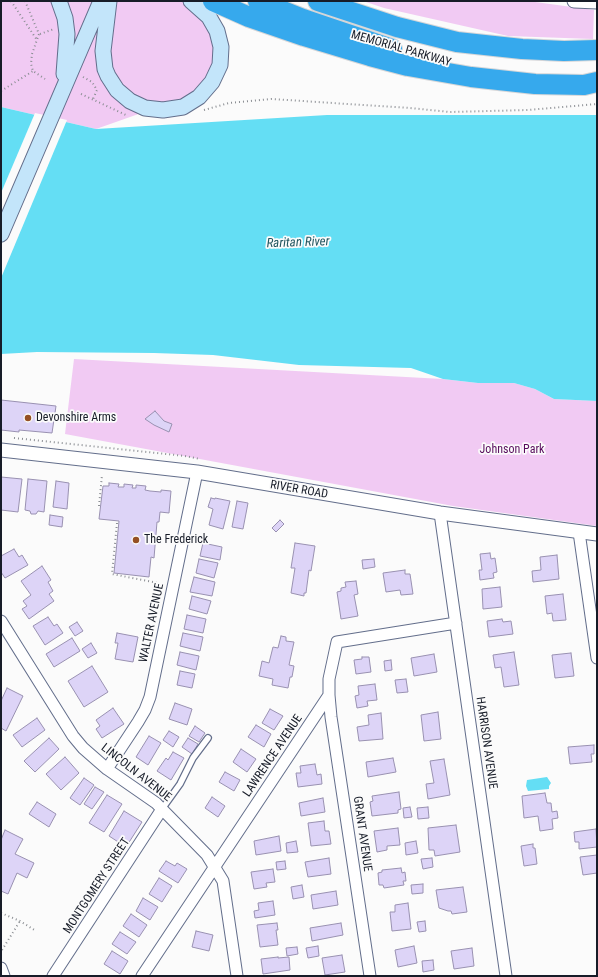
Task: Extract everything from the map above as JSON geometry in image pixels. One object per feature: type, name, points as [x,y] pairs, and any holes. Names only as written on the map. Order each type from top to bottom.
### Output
[{"type":"highway","points":[[213,1],[249,17],[304,36],[408,66],[471,77],[528,83],[584,85],[597,82]]},
{"type":"highway","name":"MEMORIAL PARKWAY","points":[[258,1],[365,41],[444,62],[526,74],[597,75]]},
{"type":"highway","name":"MEMORIAL PARKWAY","points":[[318,1],[397,27],[457,42],[522,49],[564,51],[597,50]]},
{"type":"main road","points":[[58,1],[65,18],[67,34],[61,92]]},
{"type":"main road","points":[[1,234],[100,1]]},
{"type":"main road","points":[[109,1],[103,51],[105,69],[108,76],[117,90],[130,101],[145,108],[163,110],[183,107],[199,97],[212,82],[220,65],[221,47],[217,31],[209,17],[191,1]]},
{"type":"street","points":[[574,1],[597,2]]},
{"type":"street","name":"RIVER ROAD","points":[[1,450],[197,472],[440,513],[597,534]]},
{"type":"street","name":"WALTER AVENUE","points":[[107,769],[138,722],[150,697],[197,472]]},
{"type":"street","name":"HARRISON AVENUE","points":[[440,513],[506,976]]},
{"type":"street","points":[[579,532],[597,658]]},
{"type":"street","name":"LINCOLN AVENUE","points":[[1,621],[73,736],[83,748],[107,769],[148,797],[162,809],[205,853],[223,881],[237,976]]},
{"type":"street","points":[[329,695],[329,679],[337,642],[456,623]]},
{"type":"street","name":"LAWRENCE AVENUE","points":[[142,976],[329,695]]},
{"type":"street","name":"GRANT AVENUE","points":[[329,695],[370,976]]},
{"type":"street","name":"MONTGOMERY STREET","points":[[53,976],[162,809]]},
{"type":"street","points":[[1,968],[4,976]]},
{"type":"lane","points":[[162,809],[180,784],[193,758],[208,738]]},
{"type":"path","points":[[11,1],[37,40]]},
{"type":"path","points":[[25,1],[39,34],[32,54],[31,64],[33,71],[46,79]]},
{"type":"path","points":[[39,34],[52,30]]},
{"type":"path","points":[[1,91],[33,71]]},
{"type":"path","points":[[83,77],[92,82],[97,90],[93,99]]},
{"type":"path","points":[[81,94],[127,115]]},
{"type":"path","points":[[203,110],[228,103],[271,99],[450,112],[528,110],[597,104]]},
{"type":"path","points":[[8,437],[184,457]]},
{"type":"path","points":[[99,506],[102,476]]},
{"type":"path","points":[[117,523],[112,574],[158,583]]},
{"type":"path","points":[[1,913],[20,921],[36,931]]},
{"type":"path","points":[[2,950],[20,921]]},
{"type":"green space","points":[[1,1],[184,1],[195,8],[213,35],[214,59],[211,71],[198,90],[184,98],[96,129],[1,107]]},
{"type":"green space","points":[[363,1],[528,1],[594,10],[593,39],[508,36],[384,8]]},
{"type":"green space","name":"Johnson Park","points":[[74,359],[443,379],[478,383],[514,383],[535,389],[554,399],[597,401],[597,526],[453,506],[65,434]]},
{"type":"water","name":"Raritan River","points":[[1,107],[96,129],[327,115],[597,115],[597,401],[554,399],[535,389],[514,383],[478,383],[443,379],[411,368],[299,365],[213,355],[37,352],[1,354]]},
{"type":"water","points":[[547,777],[551,783],[549,789],[528,791],[526,786],[527,780]]},
{"type":"pier","points":[[35,113],[67,120],[1,278],[1,193]]},
{"type":"building","name":"Devonshire Arms","points":[[1,400],[56,406],[52,433],[1,430]]},
{"type":"building","points":[[155,411],[164,421],[172,424],[169,432],[145,419]]},
{"type":"building","points":[[1,477],[22,479],[18,512],[1,510]]},
{"type":"building","points":[[28,479],[47,481],[44,512],[38,511],[36,514],[31,514],[30,511],[25,510]]},
{"type":"building","points":[[56,481],[69,483],[67,509],[53,507]]},
{"type":"building","name":"The Frederick","points":[[109,483],[119,484],[118,487],[124,487],[124,484],[133,485],[132,488],[136,488],[136,485],[146,486],[145,490],[150,491],[171,491],[169,513],[160,512],[159,522],[157,522],[154,558],[151,557],[149,577],[114,573],[119,521],[99,519],[103,486],[109,486]]},
{"type":"building","points":[[211,498],[230,501],[223,529],[209,525],[213,509],[208,507]]},
{"type":"building","points":[[237,501],[248,503],[243,529],[232,527]]},
{"type":"building","points":[[50,515],[63,517],[62,527],[49,525]]},
{"type":"building","points":[[280,520],[284,524],[276,532],[272,528]]},
{"type":"building","points":[[203,543],[222,547],[220,560],[200,556]]},
{"type":"building","points":[[295,543],[315,546],[311,571],[309,570],[306,593],[304,593],[304,596],[291,593],[295,568],[291,568]]},
{"type":"building","points":[[14,549],[19,557],[22,555],[28,565],[5,578],[1,572],[1,556]]},
{"type":"building","points":[[490,553],[491,559],[495,558],[497,572],[493,573],[494,578],[480,580],[479,570],[482,570],[480,554]]},
{"type":"building","points":[[557,555],[559,579],[533,582],[532,571],[541,570],[540,557]]},
{"type":"building","points":[[199,559],[218,563],[214,578],[196,573]]},
{"type":"building","points":[[374,559],[375,567],[363,569],[362,560]]},
{"type":"building","points":[[42,566],[51,580],[48,582],[53,591],[49,594],[54,601],[29,619],[22,609],[27,606],[23,601],[31,595],[21,581]]},
{"type":"building","points":[[405,570],[405,574],[410,574],[413,594],[401,595],[400,590],[386,592],[383,573]]},
{"type":"building","points":[[194,577],[215,582],[212,596],[190,592]]},
{"type":"building","points":[[356,581],[358,594],[354,595],[358,616],[341,619],[337,592],[341,591],[341,588],[346,587],[345,582]]},
{"type":"building","points":[[500,587],[502,607],[483,609],[482,589]]},
{"type":"building","points":[[563,594],[566,620],[553,621],[552,613],[547,614],[545,596]]},
{"type":"building","points":[[192,596],[211,601],[207,614],[189,609]]},
{"type":"building","points":[[187,615],[206,619],[203,633],[184,629]]},
{"type":"building","points":[[48,617],[54,626],[57,624],[63,633],[45,645],[33,626]]},
{"type":"building","points":[[502,619],[503,622],[511,621],[513,634],[489,637],[487,621]]},
{"type":"building","points":[[77,622],[83,631],[75,636],[69,627]]},
{"type":"building","points":[[117,633],[138,637],[133,662],[115,659],[118,643],[115,643]]},
{"type":"building","points":[[183,633],[203,637],[200,651],[180,646]]},
{"type":"building","points":[[281,636],[286,637],[286,641],[294,642],[289,665],[294,666],[288,688],[272,685],[273,679],[259,676],[262,661],[269,663],[273,647],[278,648]]},
{"type":"building","points":[[72,638],[80,651],[54,667],[46,654]]},
{"type":"building","points":[[91,643],[97,653],[88,658],[82,649]]},
{"type":"building","points":[[180,652],[199,656],[196,670],[177,665]]},
{"type":"building","points":[[514,652],[519,685],[504,687],[501,667],[495,668],[493,655]]},
{"type":"building","points":[[571,653],[574,676],[555,678],[552,655]]},
{"type":"building","points":[[434,654],[437,672],[414,676],[411,658]]},
{"type":"building","points":[[362,657],[369,657],[371,672],[356,674],[354,660],[362,659]]},
{"type":"building","points":[[391,660],[392,670],[385,671],[384,661]]},
{"type":"building","points":[[92,666],[108,692],[84,707],[68,681]]},
{"type":"building","points":[[180,671],[195,674],[192,688],[177,685]]},
{"type":"building","points":[[406,679],[408,692],[397,693],[395,680]]},
{"type":"building","points":[[375,684],[377,700],[367,701],[368,706],[357,708],[355,696],[359,695],[358,686]]},
{"type":"building","points":[[7,688],[23,696],[6,731],[1,728],[1,701]]},
{"type":"building","points":[[175,703],[192,709],[187,725],[169,719]]},
{"type":"building","points":[[113,708],[124,724],[102,738],[96,729],[100,726],[96,720]]},
{"type":"building","points":[[270,709],[283,716],[274,730],[262,723]]},
{"type":"building","points":[[438,712],[441,739],[424,741],[421,715]]},
{"type":"building","points":[[381,713],[383,739],[359,741],[357,727],[369,725],[368,715]]},
{"type":"building","points":[[37,718],[45,730],[22,747],[13,735]]},
{"type":"building","points":[[256,725],[271,734],[264,747],[248,737]]},
{"type":"building","points":[[195,726],[205,733],[199,742],[189,736]]},
{"type":"building","points":[[169,731],[179,737],[173,747],[163,740]]},
{"type":"building","points":[[149,736],[161,743],[148,765],[136,757]]},
{"type":"building","points":[[49,738],[59,749],[35,772],[24,761]]},
{"type":"building","points":[[188,738],[198,744],[192,754],[182,747]]},
{"type":"building","points":[[594,745],[594,754],[591,754],[592,762],[570,764],[568,747]]},
{"type":"building","points":[[241,749],[256,759],[247,772],[233,762]]},
{"type":"building","points":[[173,752],[184,758],[171,780],[157,771],[166,758],[168,760]]},
{"type":"building","points":[[65,757],[79,773],[61,790],[46,774]]},
{"type":"building","points":[[393,758],[396,772],[368,777],[366,762]]},
{"type":"building","points":[[444,759],[450,795],[428,799],[426,784],[434,783],[430,761]]},
{"type":"building","points":[[315,764],[317,775],[321,774],[322,784],[298,787],[296,773],[301,773],[300,766]]},
{"type":"building","points":[[225,772],[240,780],[234,791],[219,782]]},
{"type":"building","points":[[84,778],[94,785],[80,805],[70,798]]},
{"type":"building","points":[[95,787],[104,792],[92,809],[84,804]]},
{"type":"building","points":[[399,792],[401,809],[398,810],[398,813],[372,816],[370,802],[373,801],[372,796]]},
{"type":"building","points":[[545,793],[547,803],[551,803],[552,812],[557,811],[558,818],[552,819],[553,829],[540,831],[538,816],[524,818],[522,796]]},
{"type":"building","points":[[107,795],[122,804],[104,832],[89,823]]},
{"type":"building","points":[[212,797],[225,806],[218,817],[205,808]]},
{"type":"building","points":[[323,798],[325,812],[301,816],[299,803]]},
{"type":"building","points":[[37,802],[56,814],[49,827],[29,814]]},
{"type":"building","points":[[410,807],[412,817],[404,818],[403,808]]},
{"type":"building","points":[[428,807],[429,818],[418,819],[417,808]]},
{"type":"building","points":[[124,811],[142,822],[126,847],[109,836]]},
{"type":"building","points":[[324,821],[325,831],[329,831],[331,844],[311,846],[308,823]]},
{"type":"building","points":[[456,825],[460,852],[435,856],[434,850],[429,850],[428,828]]},
{"type":"building","points":[[398,828],[400,845],[387,846],[387,850],[377,852],[374,831]]},
{"type":"building","points":[[596,829],[597,847],[579,849],[579,842],[575,842],[574,832]]},
{"type":"building","points":[[5,830],[23,839],[15,854],[34,863],[27,878],[17,873],[8,894],[1,891],[1,840]]},
{"type":"building","points":[[279,836],[281,851],[256,855],[254,841]]},
{"type":"building","points":[[296,841],[298,852],[287,853],[286,843]]},
{"type":"building","points":[[416,841],[418,853],[406,855],[405,843]]},
{"type":"building","points":[[533,844],[537,864],[524,866],[521,846]]},
{"type":"building","points":[[597,855],[597,873],[583,875],[580,857]]},
{"type":"building","points":[[329,858],[331,874],[308,877],[305,862]]},
{"type":"building","points":[[432,858],[433,867],[423,869],[421,859]]},
{"type":"building","points":[[166,861],[175,866],[177,863],[187,869],[178,883],[159,871]]},
{"type":"building","points":[[285,861],[286,869],[277,870],[276,862]]},
{"type":"building","points":[[401,868],[402,873],[405,872],[406,881],[403,881],[404,885],[384,888],[383,885],[379,885],[378,873],[382,872],[382,870]]},
{"type":"building","points":[[273,869],[275,882],[266,883],[267,887],[254,889],[251,872]]},
{"type":"building","points":[[159,878],[172,886],[162,902],[149,894]]},
{"type":"building","points":[[423,884],[423,893],[412,894],[411,885]]},
{"type":"building","points":[[302,885],[304,897],[293,899],[291,887]]},
{"type":"building","points":[[463,887],[467,912],[452,914],[451,911],[439,908],[436,890]]},
{"type":"building","points":[[336,891],[338,905],[313,909],[311,895]]},
{"type":"building","points":[[143,898],[158,907],[150,920],[136,911]]},
{"type":"building","points":[[273,901],[275,915],[255,918],[254,911],[259,910],[258,903]]},
{"type":"building","points":[[408,903],[411,929],[392,931],[390,912],[395,912],[395,905]]},
{"type":"building","points":[[131,914],[147,925],[139,937],[123,926]]},
{"type":"building","points":[[425,921],[426,931],[419,932],[417,922]]},
{"type":"building","points":[[277,923],[278,930],[276,930],[278,945],[260,947],[257,925]]},
{"type":"building","points":[[341,923],[343,935],[312,941],[310,928]]},
{"type":"building","points":[[196,931],[213,935],[209,951],[192,947]]},
{"type":"building","points":[[120,932],[136,942],[127,954],[112,944]]},
{"type":"building","points":[[318,946],[319,956],[308,958],[306,948]]},
{"type":"building","points":[[414,946],[417,963],[398,967],[395,950]]},
{"type":"building","points":[[297,947],[298,954],[287,956],[286,948]]},
{"type":"building","points":[[472,948],[474,966],[454,969],[451,951]]},
{"type":"building","points":[[112,951],[128,961],[120,974],[104,964]]},
{"type":"building","points":[[342,955],[345,972],[325,975],[322,958]]},
{"type":"building","points":[[289,957],[290,970],[263,974],[261,959]]},
{"type":"building","points":[[433,960],[434,970],[423,972],[422,961]]},
{"type":"place","name":"Devonshire Arms","points":[[28,418]]},
{"type":"place","name":"The Frederick","points":[[136,540]]}]
